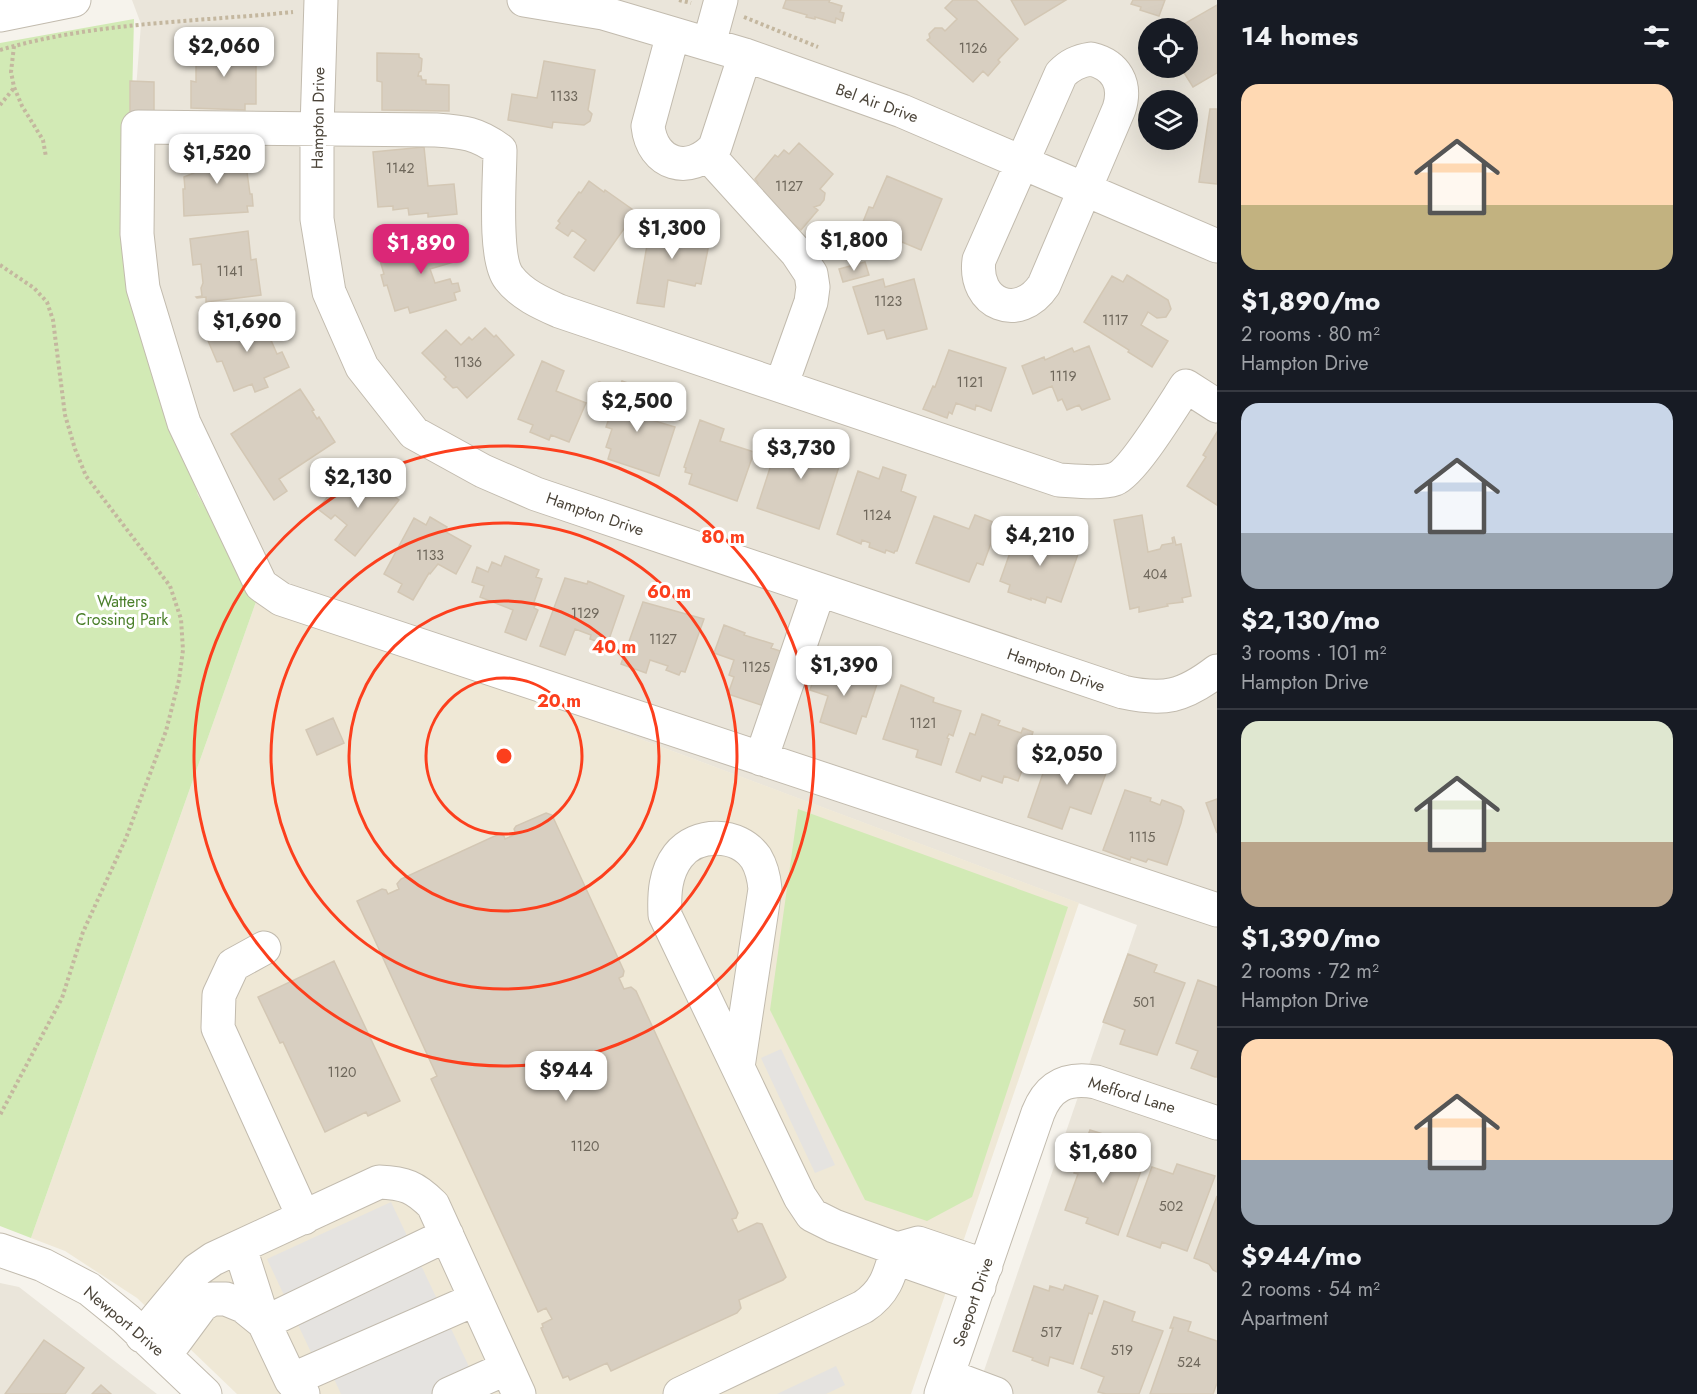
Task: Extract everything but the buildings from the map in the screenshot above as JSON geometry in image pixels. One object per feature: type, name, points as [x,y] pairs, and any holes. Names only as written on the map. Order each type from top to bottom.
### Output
[{"type":"street","points":[[0,15],[74,0]]},
{"type":"street","name":"Bel Air Drive","points":[[524,0],[603,13],[745,55],[902,111],[1217,246]]},
{"type":"street","points":[[708,44],[721,0]]},
{"type":"street","name":"Hampton Drive","points":[[321,6],[317,219],[329,292],[362,368],[414,432],[483,471],[536,494],[1123,692],[1148,698],[1173,696],[1197,687],[1217,671]]},
{"type":"street","points":[[673,34],[649,120],[649,138],[663,157],[674,162],[686,164],[698,162],[715,147],[745,55]]},
{"type":"street","points":[[1090,59],[1102,62],[1111,68],[1118,76],[1122,87],[1122,98],[1044,285],[1038,295],[1029,302],[1006,305],[994,301],[979,283],[978,260],[1022,162],[1061,74],[1070,66],[1090,59]]},
{"type":"street","points":[[1217,406],[1186,386],[1138,458],[1117,479],[1084,482],[1059,480],[559,311],[521,291],[508,277],[501,263],[500,150],[483,138],[466,132],[436,130],[138,127],[137,234],[143,288],[184,423],[261,585],[281,599],[1217,910]]},
{"type":"street","points":[[708,155],[797,253],[811,274],[811,302],[781,386]]},
{"type":"street","points":[[761,759],[819,590]]},
{"type":"street","points":[[738,1067],[765,889],[763,872],[755,856],[742,846],[724,838],[710,838],[691,844],[678,856],[668,874],[664,893],[665,915],[800,1197],[812,1215],[834,1226],[897,1249],[913,1263],[982,1277]]},
{"type":"street","points":[[264,948],[233,965],[219,995],[218,1028],[304,1218]]},
{"type":"street","name":"Mefford Lane","points":[[999,1228],[1043,1100],[1053,1089],[1067,1082],[1082,1080],[1096,1082],[1217,1123]]},
{"type":"street","points":[[154,1345],[197,1270],[213,1259],[380,1182],[399,1183],[419,1191],[433,1205],[513,1381],[448,1394]]},
{"type":"street","name":"Seeport Drive","points":[[996,1394],[944,1385],[999,1228]]},
{"type":"street","points":[[264,1323],[447,1235]]},
{"type":"street","points":[[240,1248],[264,1323],[297,1387],[476,1299]]},
{"type":"street","points":[[680,1394],[875,1300],[883,1289],[897,1249]]},
{"type":"street","name":"Newport Drive","points":[[0,1250],[43,1265],[89,1289],[108,1303],[205,1394]]},
{"type":"street","points":[[154,1345],[212,1299],[226,1299],[243,1306],[264,1323]]},
{"type":"path","points":[[0,50],[72,33],[321,6]]},
{"type":"path","points":[[14,46],[11,72],[14,87],[22,106],[43,140],[46,158]]},
{"type":"path","points":[[0,105],[14,87]]},
{"type":"path","points":[[0,265],[34,288],[47,302],[53,320],[65,415],[75,449],[86,476],[171,586],[181,619],[183,650],[179,680],[166,731],[126,838],[83,932],[62,998],[0,1115]]},
{"type":"shaded area","points":[[132,0],[1217,0],[1217,1394],[976,1394],[1137,925],[258,596],[198,495],[138,301],[131,154],[141,24]]},
{"type":"shaded area","points":[[258,596],[1079,903],[911,1394],[237,1394],[137,1298],[65,1251],[31,1238]]},
{"type":"shaded area","points":[[781,1049],[835,1165],[815,1173],[761,1058]]},
{"type":"shaded area","points":[[391,1202],[482,1394],[341,1394],[334,1379],[325,1382],[267,1259]]},
{"type":"shaded area","points":[[0,1283],[19,1287],[157,1394],[0,1394]]},
{"type":"shaded area","points":[[836,1366],[845,1385],[826,1394],[777,1394]]},
{"type":"green space","name":"Watters Crossing Park","points":[[134,19],[130,177],[138,301],[198,495],[258,596],[31,1238],[0,1226],[0,43]]},
{"type":"green space","points":[[798,809],[1068,907],[972,1197],[927,1221],[865,1200],[770,1010]]}]
